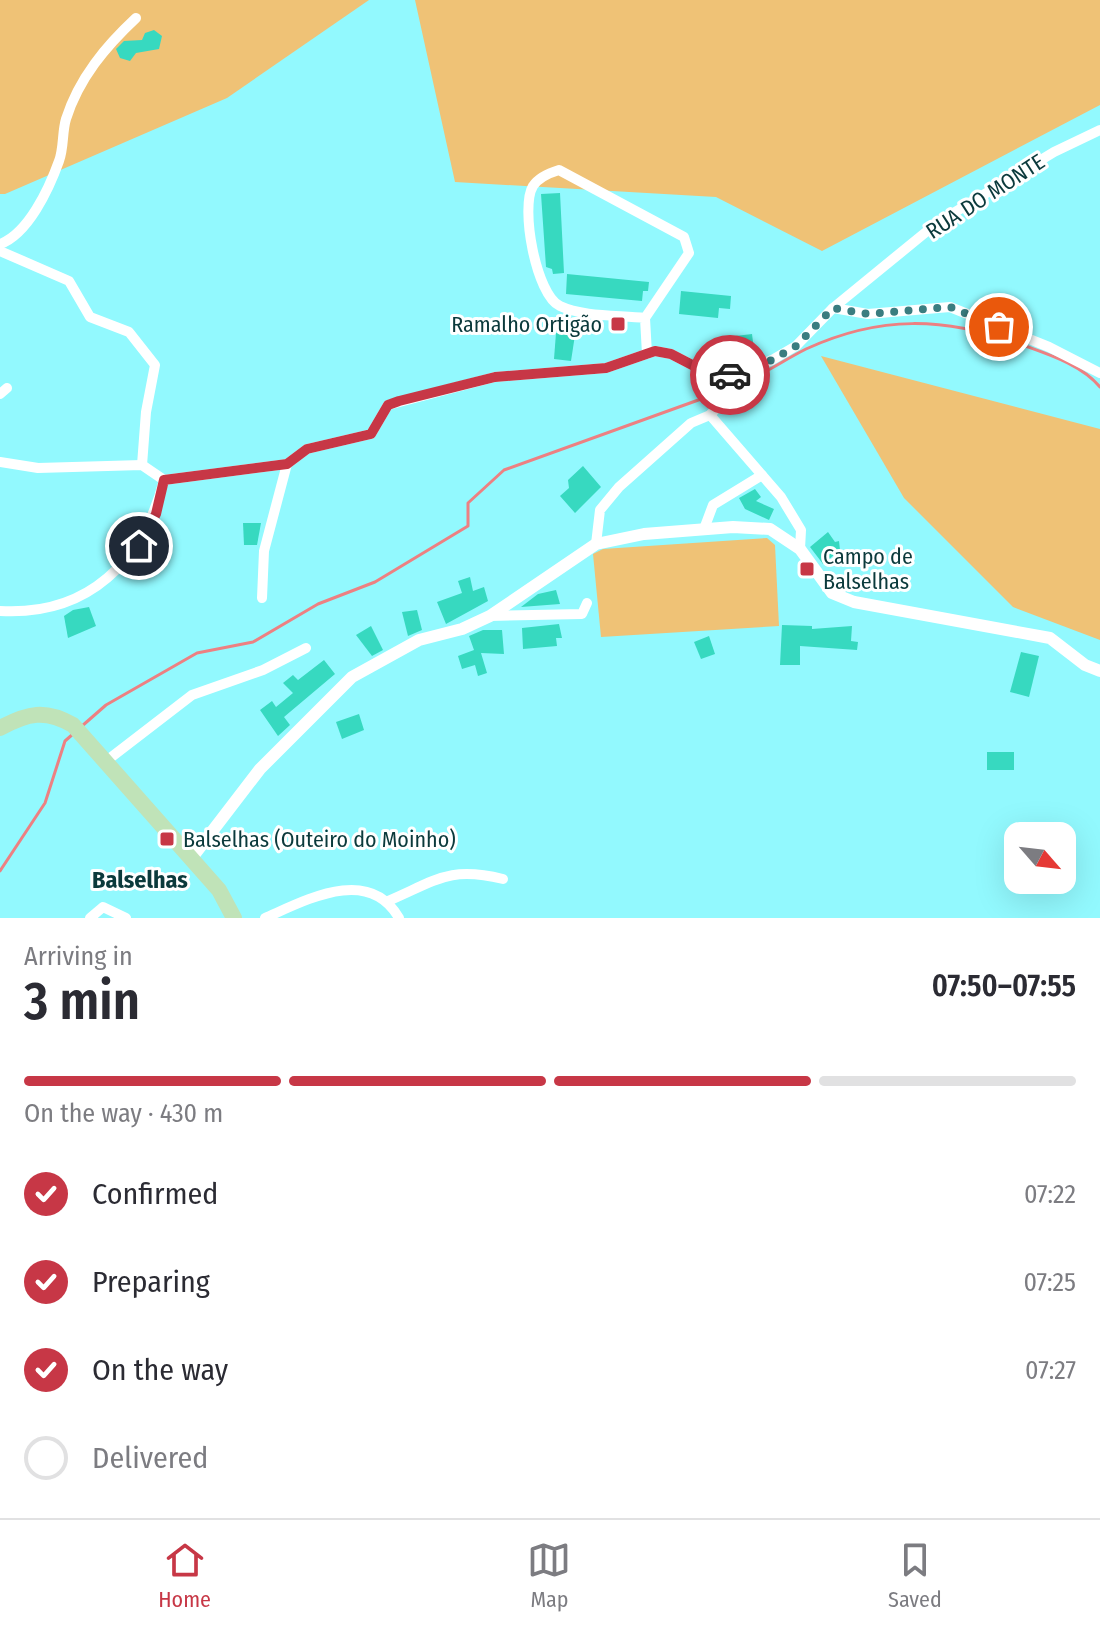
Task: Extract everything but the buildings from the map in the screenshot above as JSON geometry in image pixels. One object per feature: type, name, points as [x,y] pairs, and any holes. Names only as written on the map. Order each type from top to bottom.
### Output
[{"type":"main road","points":[[0,728],[25,715],[43,713],[78,730],[219,890],[234,918]]},
{"type":"street","points":[[0,244],[15,239],[42,197],[60,160],[66,119],[90,69],[113,39],[136,18]]},
{"type":"street","name":"RUA DO MONTE","points":[[721,380],[772,360],[796,346],[833,308],[937,223],[1054,152],[1100,130]]},
{"type":"street","points":[[645,318],[559,306],[546,295],[537,276],[529,200],[533,187],[546,174],[559,170],[684,237],[689,245],[689,253],[645,318],[647,354]]},
{"type":"street","points":[[0,251],[69,281],[90,317],[129,332],[155,365],[146,412],[142,465]]},
{"type":"street","points":[[833,308],[868,314],[950,307],[1049,347],[1100,373]]},
{"type":"street","points":[[0,462],[38,468],[142,465],[164,480],[287,464],[307,449],[371,434],[388,405],[495,377],[606,368],[655,351],[671,354],[721,380],[724,390],[721,403],[710,415],[691,423],[619,487],[600,510],[596,544]]},
{"type":"street","points":[[710,415],[762,475],[801,530],[800,549]]},
{"type":"street","points":[[262,598],[264,551],[287,464]]},
{"type":"street","points":[[704,529],[713,505],[762,475]]},
{"type":"street","points":[[0,611],[24,612],[87,593],[124,563],[139,546],[156,514],[164,480]]},
{"type":"street","points":[[191,859],[260,769],[352,677],[419,640],[462,629],[490,616],[596,544],[644,534],[704,529],[770,529],[800,549],[832,593],[854,602],[1050,638],[1085,665],[1100,671]]},
{"type":"street","points":[[490,616],[582,614],[587,603]]},
{"type":"street","points":[[105,762],[192,695],[263,670],[306,648]]},
{"type":"street","points":[[388,901],[453,872],[503,879]]},
{"type":"street","points":[[265,918],[342,888],[388,901],[399,918]]},
{"type":"street","points":[[90,918],[103,907],[126,918]]},
{"type":"shaded area","points":[[0,0],[369,0],[227,98],[0,194]]},
{"type":"shaded area","points":[[415,0],[1100,0],[1100,105],[822,251],[716,197],[455,182]]},
{"type":"shaded area","points":[[821,356],[1100,429],[1100,640],[1013,607],[904,498]]},
{"type":"shaded area","points":[[767,538],[775,545],[779,626],[601,637],[593,554],[603,549]]},
{"type":"waterway","points":[[735,386],[833,338],[886,325],[912,324],[965,329],[1020,344],[1073,366],[1100,387]]},
{"type":"waterway","points":[[82,726],[106,705],[197,653],[253,642],[318,604],[375,582],[468,526],[468,503],[504,470],[715,394]]},
{"type":"waterway","points":[[0,871],[45,803],[65,741],[73,734]]},
{"type":"way so far","points":[[730,375],[772,360],[796,346],[833,308],[868,314],[950,307],[999,327]]},
{"type":"place","name":"Ramalho Ortigão","points":[[618,324]]},
{"type":"place","name":"Campo de Balselhas","points":[[807,569]]},
{"type":"place","name":"Balselhas (Outeiro do Moinho)","points":[[167,839]]},
{"type":"district","name":"Balselhas","points":[[140,880]]},
{"type":"route","points":[[139,546],[156,514],[164,480],[287,464],[307,449],[371,434],[388,405],[399,401],[495,377],[606,368],[655,351],[671,354],[721,380],[730,375]]}]
